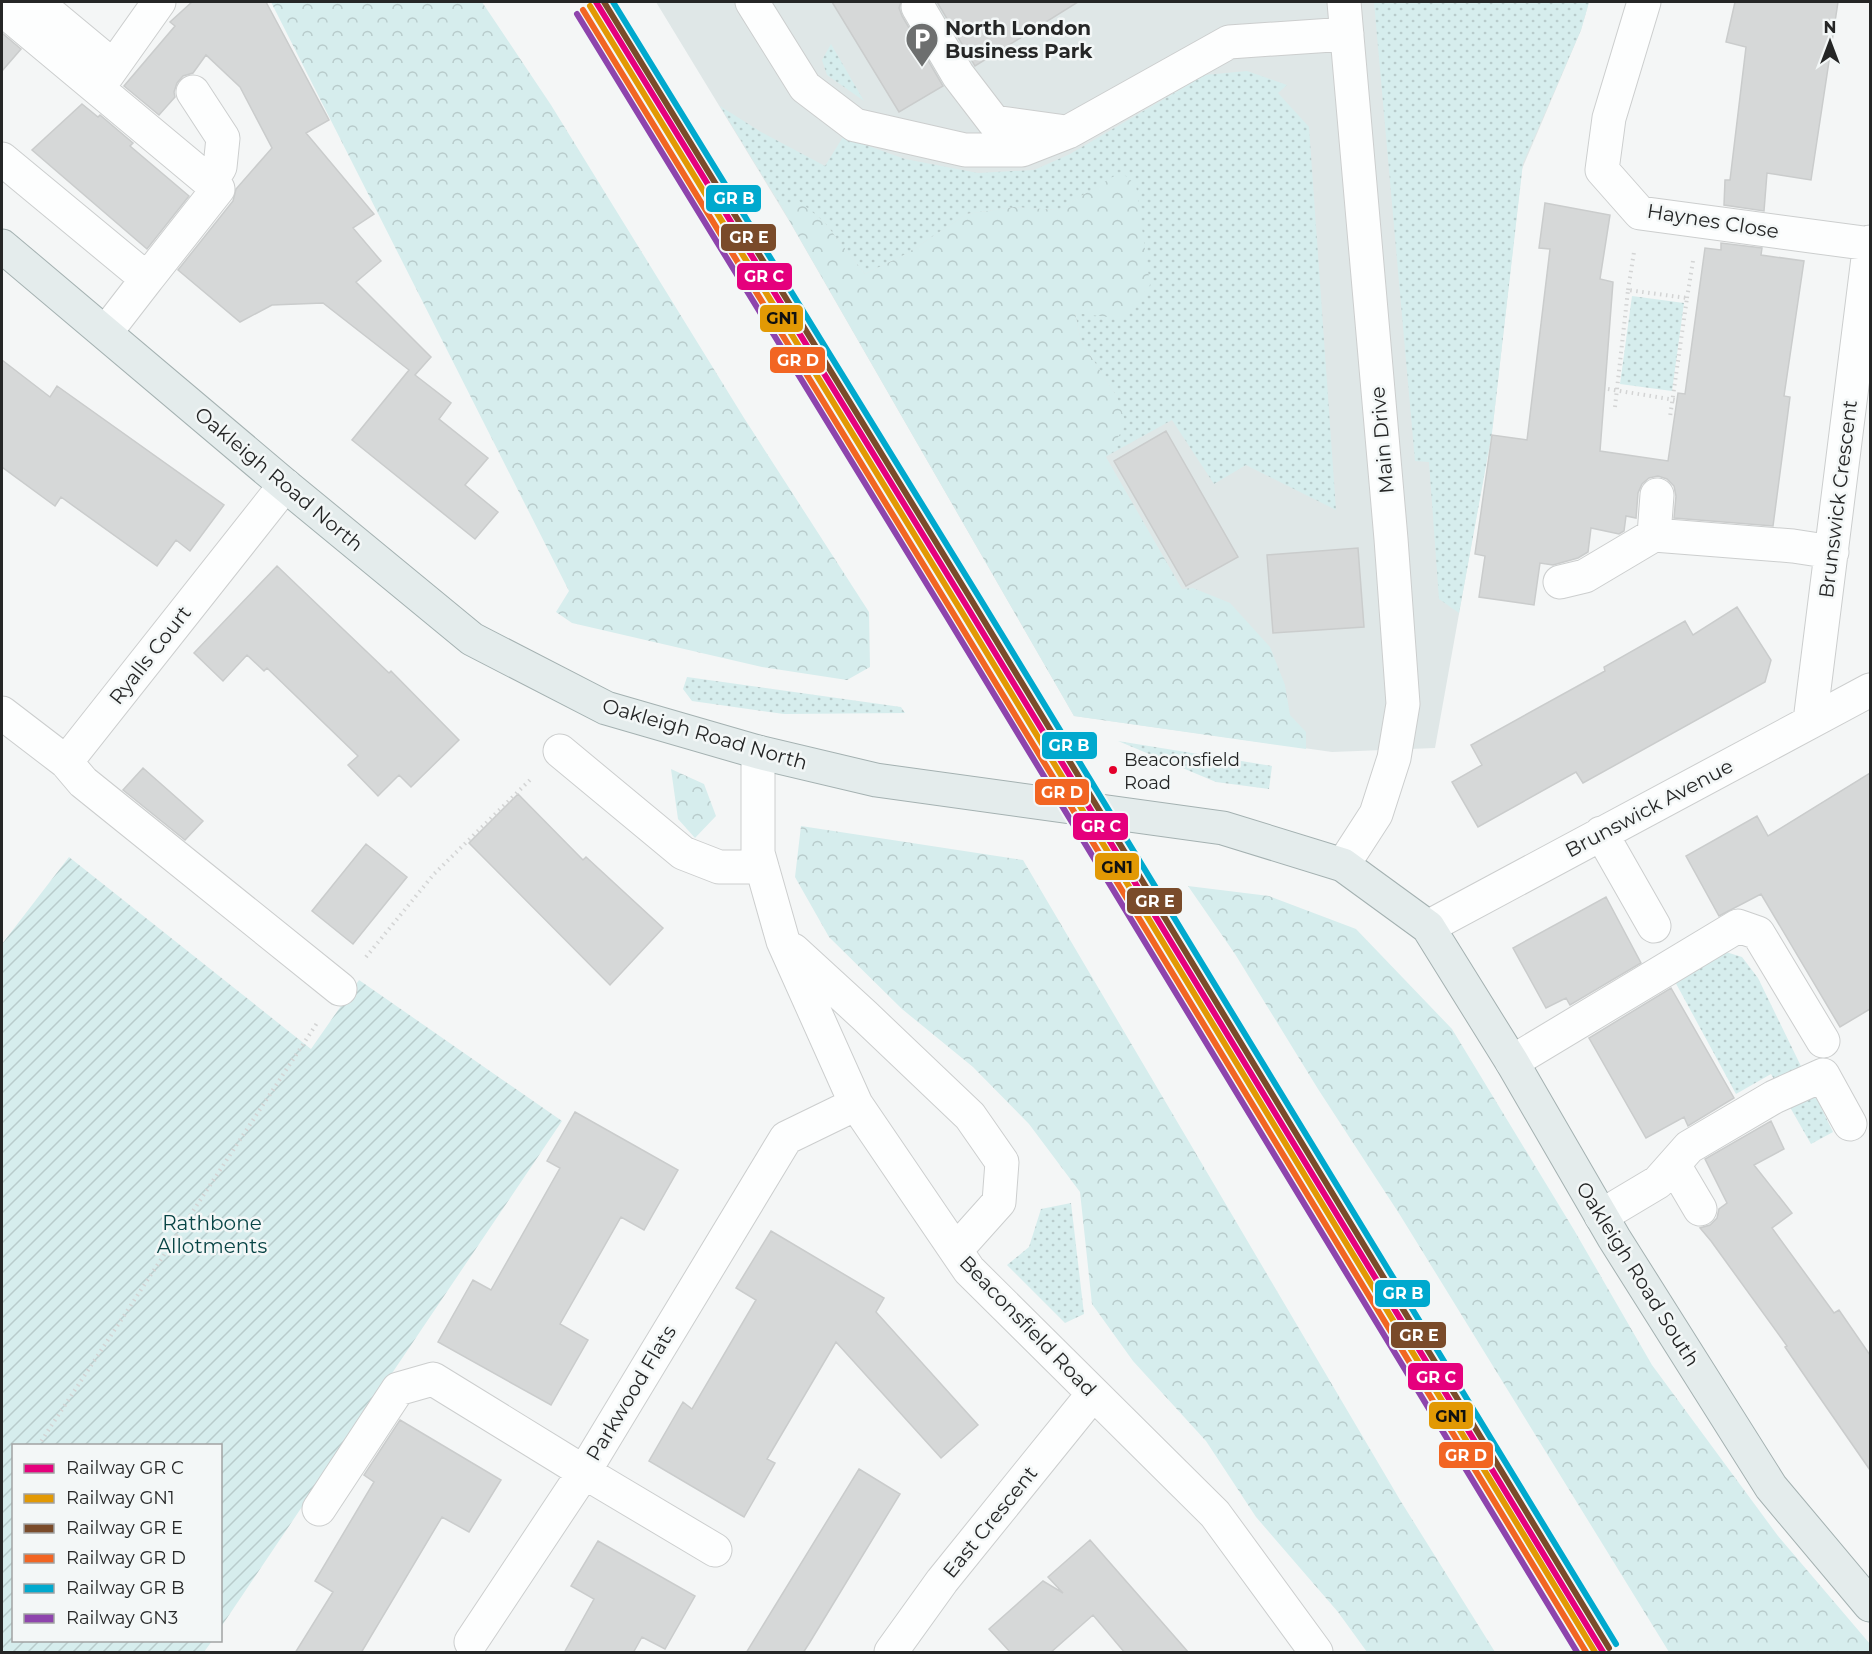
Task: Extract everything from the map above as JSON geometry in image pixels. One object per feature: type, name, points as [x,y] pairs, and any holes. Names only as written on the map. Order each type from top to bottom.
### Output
[{"type":"main road","name":"Oakleigh Road North","points":[[2,246],[285,485],[472,639],[606,708],[758,752],[876,780],[1223,828],[1343,865],[1428,927]]},
{"type":"main road","name":"Oakleigh Road South","points":[[1428,927],[1512,1062],[1601,1216],[1772,1487],[1870,1605]]},
{"type":"street","points":[[36,2],[106,77],[219,189],[106,332]]},
{"type":"street","points":[[106,77],[159,2]]},
{"type":"street","points":[[752,2],[805,87],[855,125],[965,150],[1022,150],[1068,132],[1229,42],[1347,34]]},
{"type":"street","name":"Main Drive","points":[[1343,865],[1376,814],[1394,758],[1403,704],[1391,538],[1344,2]]},
{"type":"street","name":"Haynes Close","points":[[1644,2],[1609,118],[1602,170],[1640,213],[1870,243]]},
{"type":"street","points":[[918,8],[958,75],[994,122],[1068,132]]},
{"type":"street","points":[[2,9],[106,77]]},
{"type":"street","points":[[193,92],[223,138],[220,167],[211,182]]},
{"type":"street","points":[[2,159],[147,279]]},
{"type":"street","name":"Brunswick Crescent","points":[[1810,721],[1870,243]]},
{"type":"street","name":"Ryalls Court","points":[[66,762],[285,485]]},
{"type":"street","points":[[1654,536],[1657,495]]},
{"type":"street","points":[[1560,582],[1585,576],[1654,536],[1793,546],[1832,552]]},
{"type":"street","name":"Brunswick Avenue","points":[[1428,927],[1870,690]]},
{"type":"street","points":[[2,713],[66,762],[82,782],[340,989]]},
{"type":"street","points":[[560,751],[683,854],[719,867],[762,867]]},
{"type":"street","name":"Beaconsfield Road","points":[[758,752],[758,854],[783,941],[856,1104],[969,1270],[1215,1514],[1316,1653]]},
{"type":"street","points":[[1601,833],[1654,926]]},
{"type":"street","points":[[1512,1062],[1738,926],[1758,933],[1829,1059],[1850,1124]]},
{"type":"street","points":[[783,941],[969,1116],[1002,1162],[999,1202],[956,1250]]},
{"type":"street","points":[[1601,1216],[1658,1182],[1689,1147],[1774,1097],[1829,1059]]},
{"type":"street","name":"Parkwood Flats","points":[[319,1509],[398,1389],[433,1379],[584,1472],[786,1138],[856,1104]]},
{"type":"street","points":[[1674,1165],[1700,1209]]},
{"type":"street","name":"East Crescent","points":[[891,1653],[942,1581],[1093,1394]]},
{"type":"street","points":[[471,1642],[584,1472],[715,1550]]},
{"type":"path","points":[[1615,406],[1628,290],[1687,298],[1670,417]]},
{"type":"path","points":[[1608,389],[1674,399]]},
{"type":"path","points":[[39,1444],[340,989],[434,874],[560,751]]},
{"type":"shaded area","name":"North London Business Park","points":[[656,2],[1589,2],[1581,30],[1522,169],[1493,424],[1435,748],[1332,752],[1074,716],[791,224]]},
{"type":"green space","points":[[271,2],[482,2],[551,105],[744,418],[869,612],[870,667],[847,680],[762,667],[572,623],[556,612],[569,591]]},
{"type":"green space","points":[[1374,2],[1589,2],[1581,30],[1523,163],[1492,433],[1459,613],[1439,599],[1429,462],[1415,461]]},
{"type":"green space","points":[[831,44],[864,101],[827,75],[822,60]]},
{"type":"green space","points":[[1247,71],[1287,85],[1278,93],[1309,127],[1336,510],[1246,465],[1214,484],[1172,420],[1105,457],[1117,397],[1081,341],[1075,312],[1122,172],[1058,210],[1014,207],[967,214],[906,254],[865,274],[824,222],[798,201],[781,206],[720,106],[761,132],[825,166],[843,137],[905,159],[978,173],[1034,170],[1070,154],[1205,75]]},
{"type":"green space","points":[[1121,172],[1136,185],[1150,285],[1124,319],[1075,313],[1081,341],[1117,397],[1126,424],[1106,457],[1182,589],[1193,588],[1230,603],[1270,647],[1285,685],[1290,715],[1306,732],[1306,749],[1074,716],[781,206],[798,200],[824,222],[865,274],[906,254],[967,214],[1014,207],[1058,210]]},
{"type":"green space","points":[[1632,296],[1684,303],[1672,391],[1620,384]]},
{"type":"green space","points":[[687,677],[901,707],[905,713],[784,714],[692,701],[683,689]]},
{"type":"green space","points":[[1118,741],[1272,766],[1269,789],[1216,782]]},
{"type":"green space","points":[[671,769],[704,784],[716,816],[695,838],[678,819]]},
{"type":"green space","points":[[801,826],[1023,860],[1400,1500],[1495,1652],[1367,1652],[1338,1612],[1256,1517],[1206,1441],[1133,1361],[1092,1304],[1080,1192],[1029,1124],[973,1067],[902,1009],[829,937],[795,877]]},
{"type":"green space","name":"Rathbone Allotments","points":[[69,857],[311,1049],[359,980],[562,1121],[222,1626],[222,1444],[12,1444],[12,1642],[211,1642],[204,1652],[2,1652],[2,944]]},
{"type":"green space","points":[[1188,886],[1269,896],[1356,929],[1452,1029],[1574,1230],[1652,1365],[1778,1536],[1870,1644],[1870,1652],[1669,1652],[1400,1215],[1318,1089],[1235,954]]},
{"type":"green space","points":[[1726,952],[1742,957],[1758,978],[1833,1132],[1811,1144],[1771,1074],[1736,1094],[1673,978]]},
{"type":"green space","points":[[1071,1203],[1084,1314],[1065,1323],[1007,1265],[1029,1247],[1041,1209]]},
{"type":"building","points":[[192,2],[266,2],[329,120],[306,133],[374,214],[353,228],[381,261],[356,282],[431,357],[415,375],[451,403],[439,419],[488,458],[465,485],[498,512],[475,539],[352,440],[409,370],[323,303],[272,305],[240,322],[178,270],[233,201],[236,189],[272,148],[240,87],[206,55],[193,73],[183,76],[177,83],[175,97],[159,115],[124,86],[175,26],[170,22]]},
{"type":"building","points":[[832,2],[901,2],[899,8],[902,16],[943,86],[899,112]]},
{"type":"building","points":[[937,2],[1078,2],[975,66]]},
{"type":"building","points":[[1735,2],[1838,2],[1811,180],[1767,173],[1764,211],[1724,205],[1725,180],[1730,180],[1746,47],[1726,42]]},
{"type":"building","points":[[2,33],[21,49],[2,71]]},
{"type":"building","points":[[82,104],[98,117],[100,115],[133,143],[130,146],[189,196],[147,249],[32,150]]},
{"type":"building","points":[[1545,203],[1610,215],[1600,279],[1613,282],[1600,451],[1668,461],[1678,393],[1685,394],[1705,248],[1721,250],[1721,243],[1762,248],[1761,255],[1804,261],[1784,396],[1790,397],[1773,526],[1674,518],[1676,496],[1674,486],[1667,479],[1658,476],[1649,478],[1642,484],[1638,493],[1636,518],[1626,516],[1624,531],[1619,534],[1591,528],[1588,552],[1578,558],[1553,565],[1540,563],[1534,605],[1479,597],[1485,556],[1475,554],[1492,435],[1527,440],[1550,249],[1539,248]]},
{"type":"building","points":[[2,360],[50,397],[57,386],[224,505],[190,551],[176,540],[157,566],[61,497],[55,506],[2,467]]},
{"type":"building","points":[[1166,431],[1238,557],[1186,586],[1114,461]]},
{"type":"building","points":[[1358,548],[1364,627],[1273,633],[1267,555]]},
{"type":"building","points":[[277,566],[389,673],[391,671],[459,740],[411,787],[399,775],[378,796],[348,765],[358,756],[267,668],[264,671],[247,655],[223,681],[194,653]]},
{"type":"building","points":[[1737,607],[1771,660],[1765,682],[1583,783],[1576,772],[1478,827],[1452,782],[1482,765],[1471,745],[1605,671],[1604,667],[1685,621],[1693,635]]},
{"type":"building","points":[[143,768],[203,821],[185,840],[123,790]]},
{"type":"building","points":[[1870,773],[1870,1009],[1840,1027],[1761,894],[1719,916],[1686,856],[1757,816],[1768,836]]},
{"type":"building","points":[[518,794],[583,860],[586,857],[663,928],[610,985],[469,843]]},
{"type":"building","points":[[366,844],[407,877],[353,944],[312,911]]},
{"type":"building","points":[[1606,897],[1641,963],[1570,1005],[1566,998],[1546,1008],[1513,948]]},
{"type":"building","points":[[1671,988],[1734,1098],[1688,1126],[1684,1117],[1646,1138],[1589,1038]]},
{"type":"building","points":[[575,1112],[678,1170],[644,1230],[621,1217],[560,1324],[588,1340],[551,1405],[438,1342],[473,1280],[491,1290],[560,1168],[547,1161]]},
{"type":"building","points":[[1771,1121],[1784,1149],[1754,1165],[1792,1213],[1772,1228],[1834,1313],[1839,1310],[1870,1355],[1870,1470],[1785,1347],[1787,1346],[1700,1228],[1710,1225],[1717,1218],[1719,1209],[1727,1203],[1705,1159]]},
{"type":"building","points":[[771,1231],[884,1298],[876,1312],[978,1425],[941,1458],[836,1342],[767,1459],[775,1463],[744,1517],[649,1461],[683,1402],[692,1409],[756,1300],[736,1288]]},
{"type":"building","points":[[400,1420],[501,1480],[469,1532],[442,1517],[361,1653],[295,1653],[333,1592],[315,1581],[374,1482],[364,1475]]},
{"type":"building","points":[[859,1469],[900,1494],[810,1642],[803,1653],[746,1653]]},
{"type":"building","points":[[1090,1540],[1189,1653],[1125,1653],[1093,1615],[1050,1653],[1011,1653],[989,1629],[1043,1581],[1063,1593],[1048,1577]]},
{"type":"building","points":[[598,1541],[695,1596],[665,1649],[642,1637],[633,1653],[564,1653],[594,1599],[571,1586]]},
{"type":"transit line","points":[[596,2],[1603,1652]]},
{"type":"transit line","points":[[604,2],[972,601],[1609,1648]]},
{"type":"transit line","points":[[613,2],[979,597],[1616,1644]]},
{"type":"transit line","points":[[583,10],[1586,1652]]},
{"type":"rail line","name":"GN1","points":[[590,6],[1595,1652]]},
{"type":"rail line","name":"GN3","points":[[577,14],[1577,1652]]},
{"type":"place","name":"North London Business Park","points":[[922,68]]},
{"type":"place","name":"Beaconsfield Road","points":[[1113,770]]}]
